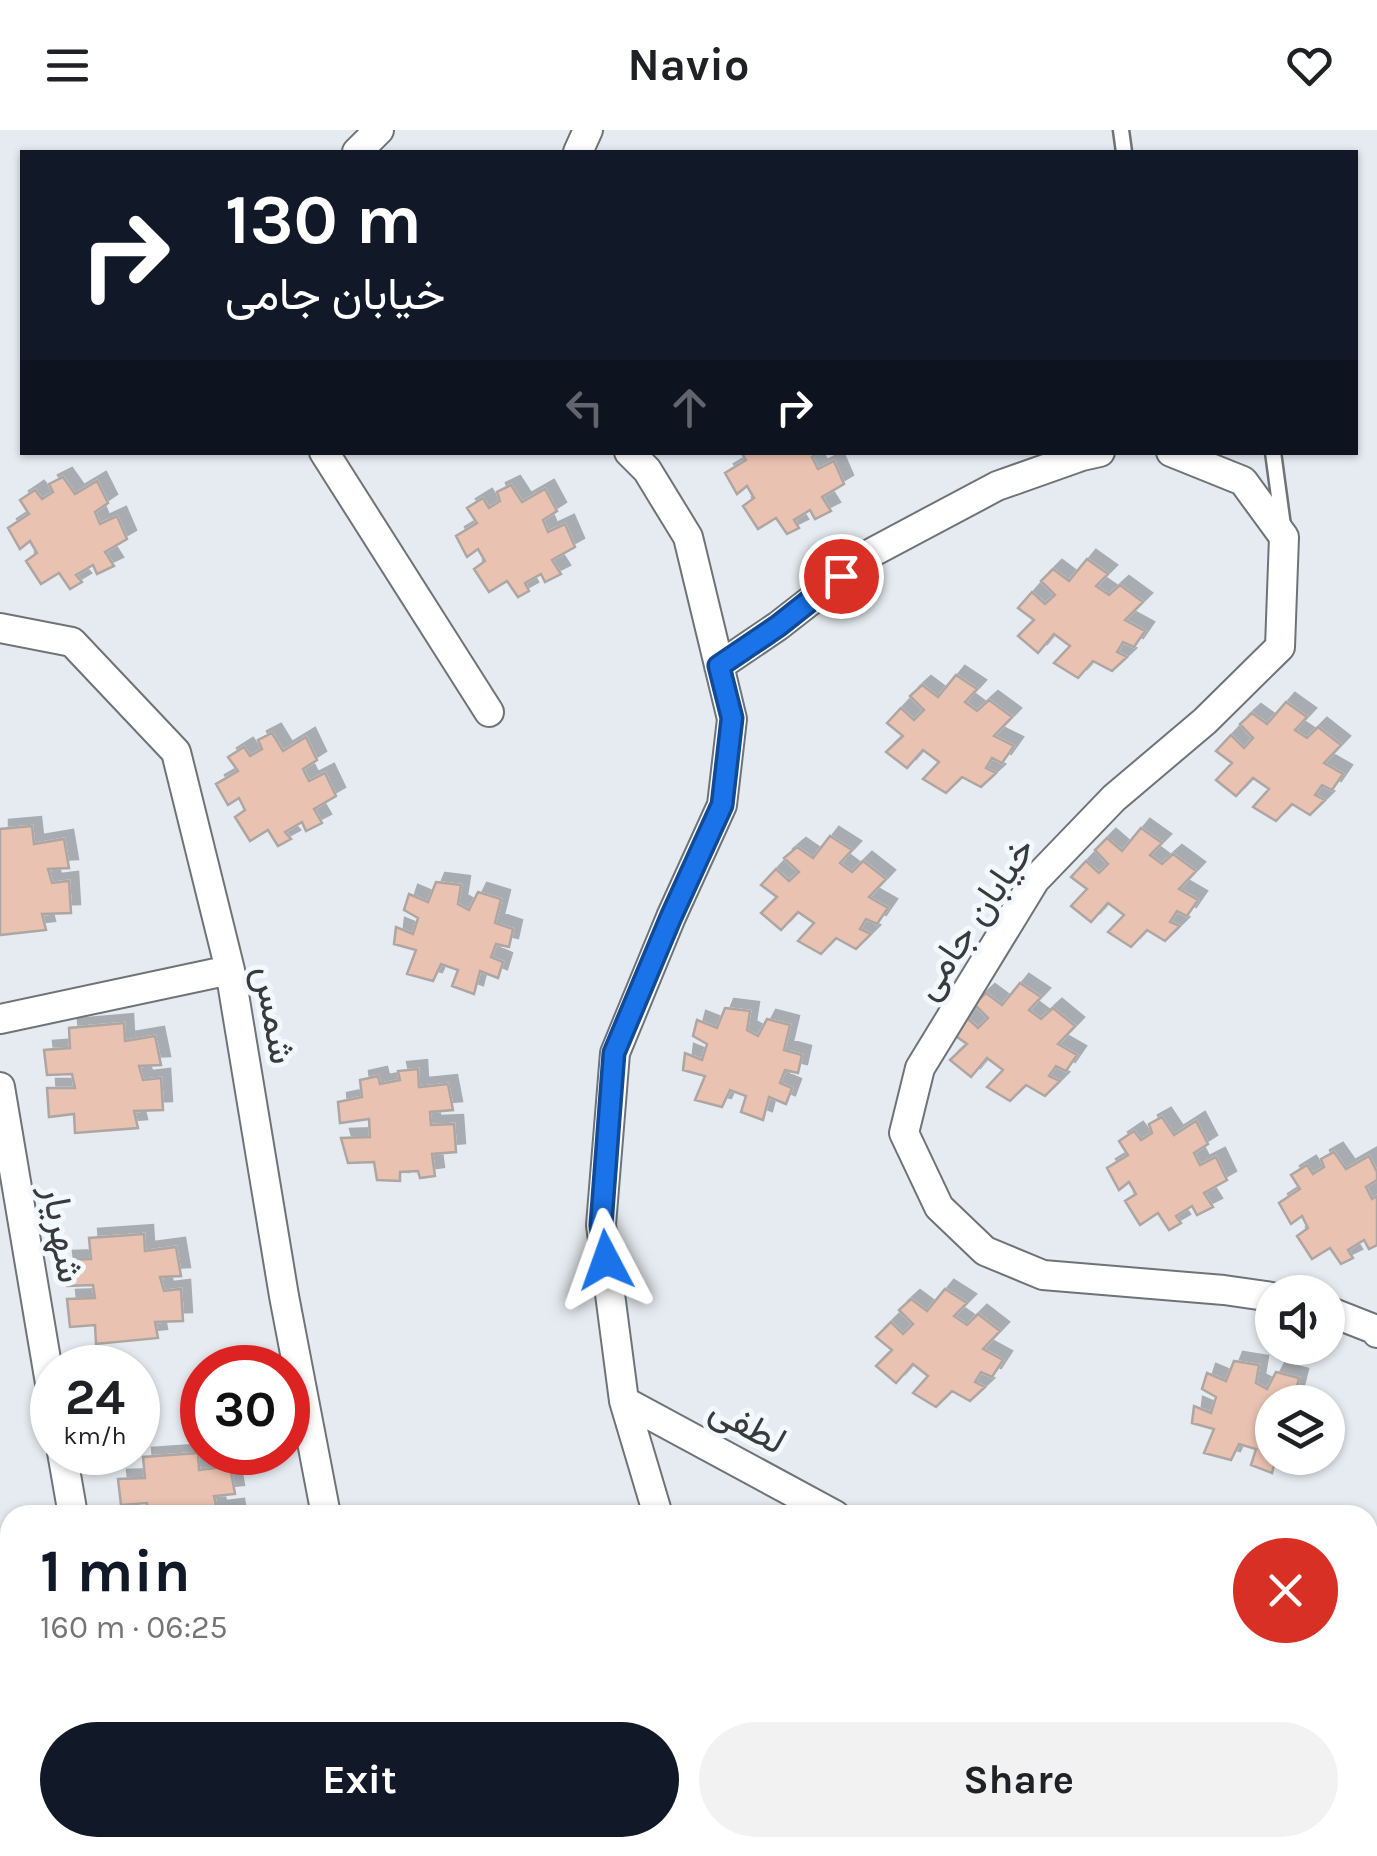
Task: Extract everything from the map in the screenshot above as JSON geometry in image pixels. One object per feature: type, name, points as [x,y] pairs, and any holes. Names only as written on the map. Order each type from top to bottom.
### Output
[{"type":"street","points":[[359,150],[378,130]]},
{"type":"street","points":[[326,455],[489,712]]},
{"type":"street","points":[[632,455],[646,470],[688,537],[732,718],[722,805],[614,1053],[601,1225],[624,1400],[655,1505]]},
{"type":"street","points":[[719,666],[873,552],[997,486],[1086,455]]},
{"type":"street","points":[[1178,455],[1243,481],[1284,537]]},
{"type":"street","name":"خیابان جامی","points":[[1255,1295],[1043,1275],[985,1251],[940,1207],[904,1133],[920,1068],[1035,880],[1114,798],[1205,721],[1280,646],[1284,537]]},
{"type":"street","name":"شمس","points":[[0,628],[72,642],[176,752],[230,970],[284,1296],[324,1505]]},
{"type":"street","points":[[0,1018],[230,970]]},
{"type":"street","name":"شهریار","points":[[0,1087],[44,1345]]},
{"type":"street","points":[[1345,1317],[1374,1328],[1377,1333]]},
{"type":"street","name":"لطفی","points":[[624,1400],[817,1505]]},
{"type":"street","points":[[66,1475],[71,1505]]},
{"type":"lane","points":[[1273,455],[1284,537]]},
{"type":"building","points":[[743,455],[814,455],[818,469],[834,461],[844,484],[822,497],[831,511],[815,519],[810,510],[794,520],[799,528],[787,534],[776,518],[758,529],[743,506],[754,498],[747,486],[737,494],[725,473],[746,460]]},
{"type":"building","points":[[63,477],[75,494],[97,481],[108,503],[95,512],[100,524],[117,516],[127,539],[105,552],[114,566],[97,574],[93,565],[76,575],[82,582],[70,589],[59,573],[41,584],[26,561],[37,553],[30,541],[20,549],[8,528],[29,514],[20,500],[35,490],[42,499],[53,492],[49,484]]},
{"type":"building","points":[[511,485],[522,502],[545,489],[557,511],[543,520],[548,532],[565,524],[575,547],[552,560],[561,574],[545,582],[541,574],[525,583],[529,591],[518,597],[507,581],[489,592],[474,569],[485,561],[478,549],[467,557],[456,536],[477,523],[467,508],[483,498],[489,508],[500,501],[497,492]]},
{"type":"building","points":[[1087,559],[1108,574],[1096,586],[1109,595],[1120,585],[1143,602],[1125,620],[1145,631],[1134,647],[1123,642],[1117,652],[1127,657],[1112,671],[1093,661],[1078,678],[1054,663],[1070,646],[1054,634],[1038,653],[1018,636],[1034,620],[1018,608],[1032,592],[1045,604],[1055,595],[1041,581],[1053,569],[1069,581]]},
{"type":"building","points":[[956,675],[977,689],[965,702],[977,711],[989,700],[1012,717],[994,736],[1014,746],[1002,763],[992,758],[986,768],[996,773],[981,787],[962,777],[946,793],[923,779],[939,762],[923,750],[907,768],[886,752],[903,736],[887,723],[901,708],[914,720],[924,710],[910,696],[922,685],[938,697]]},
{"type":"building","points":[[1286,702],[1307,717],[1295,730],[1307,738],[1318,727],[1341,745],[1324,763],[1343,774],[1332,790],[1322,785],[1315,795],[1325,800],[1310,815],[1292,804],[1276,821],[1253,807],[1269,789],[1253,778],[1236,796],[1216,780],[1232,763],[1216,751],[1231,735],[1244,748],[1253,738],[1240,724],[1252,713],[1267,724]]},
{"type":"building","points":[[272,733],[283,751],[306,737],[317,760],[303,769],[309,781],[325,773],[336,796],[314,809],[322,823],[306,831],[302,822],[285,832],[291,839],[278,846],[268,830],[250,841],[235,817],[245,810],[239,798],[228,805],[216,784],[238,771],[228,757],[244,747],[250,756],[262,749],[258,740]]},
{"type":"building","points":[[32,826],[34,844],[64,839],[69,868],[48,869],[52,883],[69,881],[71,913],[42,914],[46,930],[0,935],[0,829]]},
{"type":"building","points":[[1141,828],[1162,843],[1150,855],[1162,864],[1173,854],[1196,871],[1179,889],[1198,900],[1187,916],[1177,911],[1170,922],[1180,926],[1165,941],[1147,930],[1131,947],[1108,932],[1124,915],[1108,903],[1091,922],[1071,906],[1087,889],[1071,877],[1086,861],[1099,873],[1108,864],[1095,850],[1107,838],[1122,851]]},
{"type":"building","points":[[830,836],[852,850],[840,863],[852,872],[863,861],[886,879],[869,897],[888,908],[877,924],[866,919],[860,929],[871,934],[856,949],[836,938],[821,954],[798,941],[814,923],[798,912],[781,930],[761,913],[777,897],[761,885],[776,869],[789,881],[799,872],[784,858],[797,847],[813,858]]},
{"type":"building","points":[[436,882],[461,885],[458,904],[469,910],[478,892],[501,899],[495,923],[513,929],[509,947],[496,944],[491,957],[503,962],[498,978],[480,971],[474,994],[452,986],[458,970],[441,964],[433,981],[407,974],[416,950],[394,944],[396,927],[413,934],[418,918],[404,910],[409,894],[428,902]]},
{"type":"building","points":[[1020,983],[1041,997],[1029,1010],[1041,1019],[1053,1008],[1075,1026],[1058,1044],[1077,1055],[1066,1071],[1056,1066],[1049,1076],[1060,1081],[1045,1096],[1026,1085],[1010,1101],[987,1087],[1003,1070],[987,1058],[971,1077],[950,1060],[967,1044],[950,1032],[965,1016],[978,1028],[988,1018],[974,1004],[986,993],[1002,1005]]},
{"type":"building","points":[[725,1008],[750,1011],[747,1030],[758,1036],[767,1019],[790,1025],[784,1050],[802,1055],[798,1073],[785,1070],[780,1083],[792,1088],[786,1104],[769,1097],[763,1120],[741,1112],[746,1096],[730,1090],[722,1107],[695,1100],[705,1076],[683,1070],[685,1053],[702,1060],[707,1044],[693,1036],[697,1020],[717,1028]]},
{"type":"building","points":[[124,1023],[125,1041],[155,1036],[161,1065],[139,1066],[143,1080],[161,1078],[163,1110],[134,1111],[138,1128],[75,1133],[74,1114],[49,1117],[47,1088],[75,1088],[72,1074],[47,1075],[44,1050],[70,1048],[69,1028]]},
{"type":"building","points":[[418,1069],[419,1087],[448,1084],[453,1110],[430,1112],[431,1125],[454,1124],[456,1152],[432,1154],[435,1176],[420,1178],[418,1171],[400,1172],[400,1181],[377,1180],[374,1162],[348,1163],[341,1138],[370,1137],[369,1119],[340,1123],[338,1102],[362,1097],[360,1080],[378,1076],[380,1084],[400,1080],[398,1071]]},
{"type":"building","points":[[1162,1117],[1174,1135],[1196,1121],[1208,1144],[1194,1153],[1200,1165],[1216,1157],[1227,1180],[1204,1193],[1213,1207],[1197,1215],[1192,1206],[1176,1216],[1181,1223],[1169,1230],[1158,1213],[1140,1225],[1125,1201],[1136,1194],[1129,1182],[1119,1190],[1107,1168],[1128,1155],[1119,1141],[1134,1131],[1141,1140],[1152,1133],[1149,1124]]},
{"type":"building","points":[[1334,1152],[1346,1169],[1369,1156],[1377,1172],[1377,1180],[1366,1187],[1372,1199],[1377,1196],[1377,1245],[1369,1249],[1364,1240],[1348,1250],[1353,1258],[1341,1264],[1330,1248],[1312,1259],[1297,1236],[1308,1228],[1302,1216],[1291,1224],[1279,1203],[1300,1189],[1291,1175],[1307,1165],[1313,1174],[1324,1167],[1321,1159]]},
{"type":"building","points":[[144,1234],[145,1251],[176,1247],[181,1276],[160,1277],[164,1291],[181,1289],[183,1321],[155,1322],[158,1338],[96,1344],[95,1325],[70,1327],[67,1299],[95,1298],[93,1285],[67,1286],[64,1260],[91,1259],[89,1238]]},
{"type":"building","points":[[945,1289],[967,1303],[954,1316],[967,1325],[978,1314],[1000,1331],[983,1349],[1003,1360],[992,1377],[981,1372],[975,1382],[985,1387],[970,1401],[952,1391],[936,1407],[913,1393],[928,1376],[913,1364],[896,1383],[876,1366],[892,1350],[876,1337],[891,1322],[903,1334],[913,1324],[899,1310],[911,1299],[927,1311]]},
{"type":"building","points":[[1234,1361],[1259,1365],[1256,1383],[1260,1385],[1255,1385],[1255,1449],[1239,1444],[1231,1460],[1204,1453],[1214,1429],[1192,1423],[1194,1406],[1211,1413],[1216,1397],[1202,1389],[1207,1373],[1226,1381]]},
{"type":"building","points":[[1276,1372],[1299,1378],[1297,1385],[1269,1385]]},
{"type":"building","points":[[180,1454],[180,1475],[232,1475],[235,1494],[214,1496],[216,1505],[121,1505],[118,1479],[160,1475],[160,1456]]},
{"type":"route","points":[[606,1260],[601,1225],[614,1053],[722,805],[732,718],[719,666],[841,576]]}]
